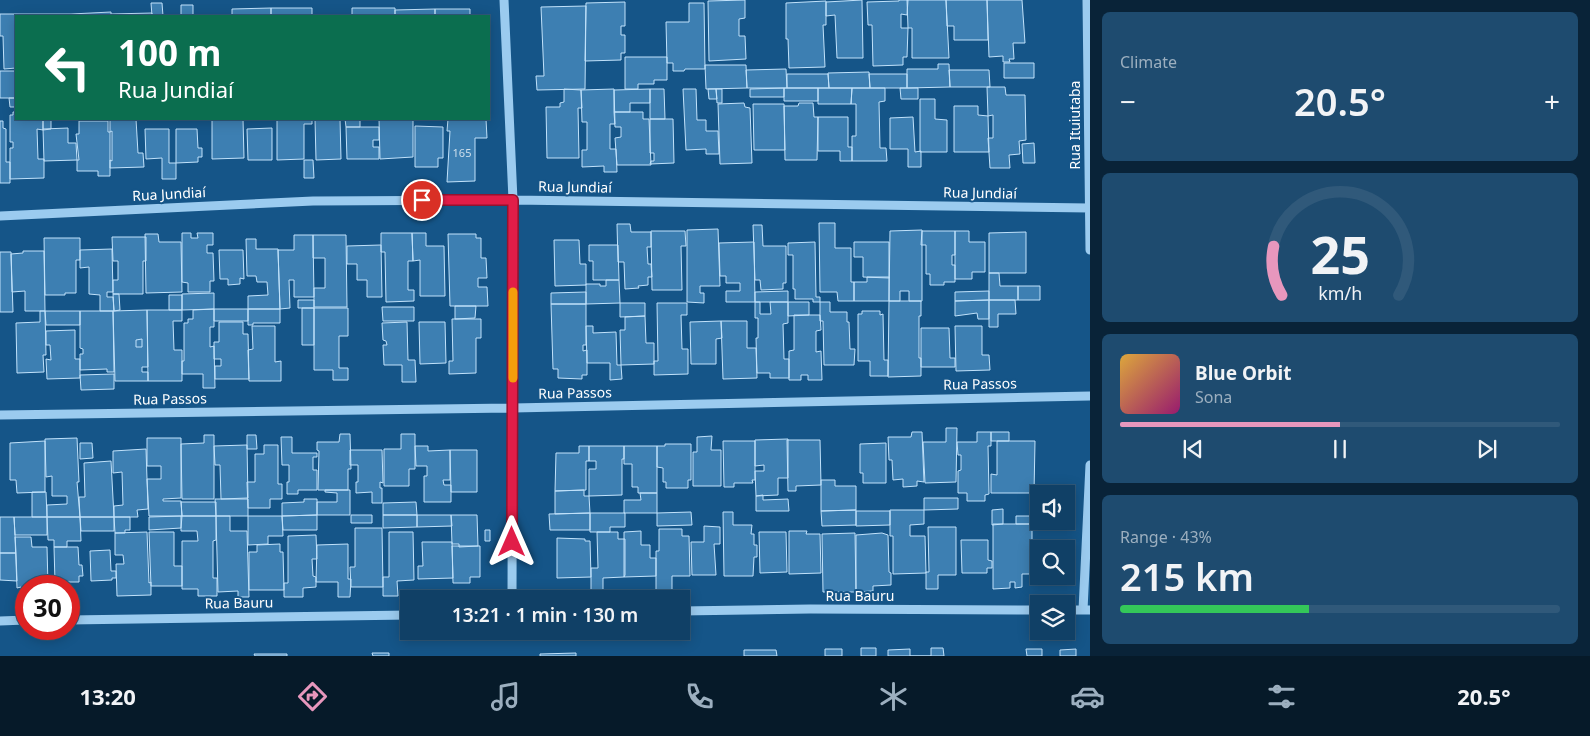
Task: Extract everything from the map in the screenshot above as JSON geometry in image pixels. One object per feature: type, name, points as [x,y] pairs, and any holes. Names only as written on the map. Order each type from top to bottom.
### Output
[{"type":"street","points":[[504,0],[513,200],[512,590]]},
{"type":"street","name":"Rua Ituiutaba","points":[[1087,0],[1090,250]]},
{"type":"street","name":"Rua Jundiaí","points":[[0,216],[313,201],[513,200],[1089,208]]},
{"type":"street","name":"Rua Passos","points":[[0,415],[513,408],[1090,396]]},
{"type":"street","points":[[1087,610],[1090,465]]},
{"type":"street","points":[[1087,610],[1090,597]]},
{"type":"street","name":"Rua Bauru","points":[[690,611],[810,609],[1030,610]]},
{"type":"street","name":"Rua Bauru","points":[[80,620],[400,615]]},
{"type":"street","points":[[0,621],[15,620]]},
{"type":"building","points":[[745,0],[745,18],[739,19],[739,36],[745,36],[746,59],[709,61],[708,1]]},
{"type":"building","points":[[862,0],[863,58],[837,58],[835,15],[826,16],[826,2]]},
{"type":"building","points":[[907,0],[946,0],[949,58],[912,58],[912,28],[908,28]]},
{"type":"building","points":[[908,0],[907,15],[901,14],[901,28],[908,28],[907,57],[903,57],[903,65],[873,66],[872,25],[868,25],[867,2]]},
{"type":"building","points":[[946,0],[987,0],[988,40],[954,40],[954,26],[947,26]]},
{"type":"building","points":[[987,0],[1022,0],[1025,43],[1013,43],[1014,59],[1009,59],[1010,62],[1003,62],[1003,56],[989,57]]},
{"type":"building","points":[[826,1],[826,25],[823,25],[825,67],[789,68],[788,39],[786,39],[786,3]]},
{"type":"building","points":[[625,2],[625,26],[621,26],[621,35],[625,35],[625,53],[621,53],[621,60],[585,61],[586,3]]},
{"type":"building","points":[[151,3],[162,3],[163,15],[152,15]]},
{"type":"building","points":[[689,3],[704,3],[705,69],[673,71],[673,63],[667,63],[666,22],[689,22]]},
{"type":"building","points":[[181,5],[193,5],[193,15],[181,15]]},
{"type":"building","points":[[586,6],[585,89],[537,90],[536,76],[544,76],[541,7]]},
{"type":"building","points":[[271,8],[312,8],[312,15],[271,15]]},
{"type":"building","points":[[271,8],[271,15],[232,15],[232,9]]},
{"type":"building","points":[[352,8],[395,8],[395,15],[352,15]]},
{"type":"building","points":[[435,9],[470,9],[470,15],[435,15]]},
{"type":"building","points":[[435,9],[435,15],[395,15],[395,10]]},
{"type":"building","points":[[111,12],[111,15],[71,14]]},
{"type":"building","points":[[152,13],[152,15],[111,15]]},
{"type":"building","points":[[0,14],[29,14],[15,15],[15,68],[4,69],[3,36],[0,36]]},
{"type":"building","points":[[29,14],[71,14],[71,15]]},
{"type":"building","points":[[625,57],[667,57],[667,80],[654,80],[654,84],[638,84],[638,89],[625,89]]},
{"type":"building","points":[[1004,63],[1034,63],[1034,78],[1004,78]]},
{"type":"building","points":[[938,64],[949,64],[950,87],[907,88],[907,69],[938,69]]},
{"type":"building","points":[[705,65],[746,65],[747,88],[706,89]]},
{"type":"building","points":[[786,69],[787,88],[747,88],[746,70]]},
{"type":"building","points":[[949,70],[989,70],[990,87],[950,87]]},
{"type":"building","points":[[0,71],[15,71],[15,98],[0,98]]},
{"type":"building","points":[[869,72],[870,88],[829,88],[828,73]]},
{"type":"building","points":[[787,74],[828,74],[829,88],[787,88]]},
{"type":"building","points":[[869,74],[907,74],[907,88],[870,88]]},
{"type":"building","points":[[987,87],[1005,87],[1006,95],[1025,95],[1026,140],[1019,141],[1020,154],[1009,155],[1010,168],[990,168],[988,138],[993,138],[993,115],[988,116]]},
{"type":"building","points":[[784,88],[818,88],[818,101],[784,101]]},
{"type":"building","points":[[784,88],[784,97],[750,97],[750,89]]},
{"type":"building","points":[[818,88],[852,88],[851,104],[818,104]]},
{"type":"building","points":[[852,88],[885,88],[885,101],[879,102],[880,148],[886,148],[887,161],[852,161],[852,136],[856,136],[856,104],[851,104]]},
{"type":"building","points":[[900,88],[918,88],[918,99],[901,99]]},
{"type":"building","points":[[564,89],[581,90],[582,108],[578,108],[579,158],[547,158],[546,107],[560,107],[560,103],[564,102]]},
{"type":"building","points":[[614,89],[615,124],[610,124],[610,149],[616,149],[617,172],[604,172],[604,166],[582,167],[582,150],[587,150],[587,122],[582,122],[581,90]]},
{"type":"building","points":[[650,89],[664,89],[665,119],[650,119]]},
{"type":"building","points":[[650,89],[650,103],[630,103],[630,112],[614,112],[614,90]]},
{"type":"building","points":[[683,89],[696,89],[697,120],[706,120],[706,131],[718,131],[719,154],[706,154],[706,149],[686,150]]},
{"type":"building","points":[[708,89],[716,89],[717,99],[709,99]]},
{"type":"building","points":[[716,89],[722,89],[722,103],[717,103]]},
{"type":"building","points":[[9,98],[15,98],[15,107],[10,107]]},
{"type":"building","points":[[920,99],[935,99],[935,119],[947,120],[947,152],[920,152]]},
{"type":"building","points":[[744,103],[745,107],[750,108],[752,163],[720,164],[718,104]]},
{"type":"building","points":[[799,103],[813,103],[814,117],[818,117],[817,160],[785,160],[784,106],[798,106]]},
{"type":"building","points":[[753,104],[784,104],[785,150],[754,150]]},
{"type":"building","points":[[954,106],[978,106],[978,115],[988,116],[989,152],[954,152]]},
{"type":"building","points":[[13,112],[15,112],[15,120],[43,120],[43,130],[37,129],[38,159],[44,159],[44,178],[10,179],[10,148],[13,148],[13,142],[10,142],[10,115],[13,115]]},
{"type":"building","points":[[614,112],[643,112],[643,119],[649,119],[651,165],[617,165],[615,138],[621,137],[621,127],[615,127]]},
{"type":"building","points":[[818,117],[848,117],[848,147],[852,147],[852,161],[840,161],[840,151],[818,151]]},
{"type":"building","points":[[913,117],[915,152],[921,151],[921,167],[908,167],[908,149],[890,149],[890,118]]},
{"type":"building","points":[[650,119],[673,119],[674,163],[650,164],[651,161],[654,161],[654,153],[650,153]]},
{"type":"building","points":[[43,120],[51,120],[51,129],[43,130]]},
{"type":"building","points":[[110,120],[136,120],[138,153],[143,153],[144,167],[110,168],[110,160],[112,161],[112,131],[110,132]]},
{"type":"building","points":[[212,120],[243,120],[244,158],[212,159]]},
{"type":"building","points":[[277,120],[312,120],[312,124],[304,124],[304,159],[277,160]]},
{"type":"building","points":[[315,120],[340,120],[341,159],[316,160]]},
{"type":"building","points":[[345,120],[360,120],[360,127],[346,127]]},
{"type":"building","points":[[379,120],[413,120],[413,157],[380,159]]},
{"type":"building","points":[[448,120],[486,120],[487,138],[475,138],[475,181],[447,182],[450,131],[447,131]]},
{"type":"building","points":[[0,121],[3,121],[3,128],[6,129],[6,162],[10,162],[10,183],[0,183]]},
{"type":"building","points":[[79,121],[108,121],[108,132],[110,132],[110,176],[98,176],[98,171],[77,171],[77,160],[79,160],[76,134],[79,134]]},
{"type":"building","points":[[415,126],[443,127],[443,158],[438,158],[438,167],[415,167]]},
{"type":"building","points":[[346,127],[379,127],[379,140],[373,140],[373,147],[379,147],[379,159],[347,159]]},
{"type":"building","points":[[68,128],[68,143],[76,143],[77,160],[44,161],[43,129]]},
{"type":"building","points":[[272,128],[272,160],[248,160],[247,129]]},
{"type":"building","points":[[145,129],[169,129],[169,163],[176,163],[176,179],[162,179],[162,158],[146,159]]},
{"type":"building","points":[[176,129],[197,129],[198,148],[202,148],[202,157],[198,157],[198,162],[176,163]]},
{"type":"building","points":[[1034,143],[1035,163],[1023,163],[1022,144]]},
{"type":"building","points":[[304,160],[313,160],[314,178],[304,178]]},
{"type":"building","points":[[819,223],[835,223],[835,248],[851,248],[851,282],[854,282],[854,301],[838,301],[837,292],[820,292]]},
{"type":"building","points":[[617,224],[630,224],[631,232],[651,232],[651,247],[647,247],[648,264],[651,264],[652,277],[648,277],[648,285],[625,289],[624,262],[618,262]]},
{"type":"building","points":[[753,225],[762,225],[763,246],[786,246],[786,283],[783,283],[783,289],[761,290],[760,280],[755,280]]},
{"type":"building","points":[[718,229],[720,286],[700,286],[700,293],[704,293],[704,303],[687,302],[687,230]]},
{"type":"building","points":[[922,230],[922,301],[909,301],[909,291],[900,291],[900,301],[889,301],[890,231]]},
{"type":"building","points":[[651,231],[685,231],[686,246],[681,246],[682,290],[652,290]]},
{"type":"building","points":[[922,231],[955,231],[955,255],[952,255],[952,265],[955,265],[955,282],[944,282],[944,285],[930,285],[930,274],[926,274],[926,245],[921,245]]},
{"type":"building","points":[[955,231],[969,231],[969,242],[985,242],[985,272],[972,272],[972,279],[955,279]]},
{"type":"building","points":[[1026,232],[1026,273],[989,273],[989,233]]},
{"type":"building","points":[[182,233],[191,233],[191,238],[198,238],[197,233],[213,233],[213,245],[207,245],[207,253],[213,253],[214,281],[210,281],[210,292],[188,292],[188,283],[182,282]]},
{"type":"building","points":[[381,233],[412,233],[413,261],[408,261],[408,290],[414,290],[414,301],[386,302],[385,252],[381,252]]},
{"type":"building","points":[[412,233],[426,233],[426,246],[444,246],[445,296],[420,296],[420,260],[413,261]]},
{"type":"building","points":[[145,234],[158,234],[159,242],[181,242],[182,292],[146,293]]},
{"type":"building","points":[[448,234],[476,234],[476,238],[481,238],[481,258],[486,258],[487,278],[478,278],[478,287],[487,287],[488,306],[450,306]]},
{"type":"building","points":[[294,235],[313,235],[314,297],[294,297],[294,280],[289,280],[290,308],[280,309],[278,250],[294,250]]},
{"type":"building","points":[[313,235],[346,235],[347,307],[314,307],[314,288],[325,288],[325,258],[313,258]]},
{"type":"building","points":[[112,237],[146,237],[146,261],[143,261],[143,294],[113,294],[113,280],[118,280],[118,261],[113,261]]},
{"type":"building","points":[[44,238],[80,238],[80,260],[76,260],[76,293],[45,295]]},
{"type":"building","points":[[246,239],[256,239],[256,249],[278,249],[280,309],[248,309],[248,296],[268,295],[267,282],[257,282],[256,276],[247,276]]},
{"type":"building","points":[[554,240],[579,240],[580,264],[586,264],[586,285],[555,286]]},
{"type":"building","points":[[754,242],[755,302],[726,302],[726,291],[740,291],[740,283],[726,283],[726,276],[720,276],[719,243]]},
{"type":"building","points":[[815,242],[816,297],[820,297],[820,302],[813,302],[813,299],[795,299],[795,289],[793,289],[793,255],[788,255],[788,243]]},
{"type":"building","points":[[854,242],[889,242],[889,278],[863,277],[863,257],[854,257]]},
{"type":"building","points":[[381,245],[382,297],[367,297],[367,280],[357,280],[357,264],[347,264],[347,246]]},
{"type":"building","points":[[589,245],[618,245],[619,280],[593,280],[593,261],[589,261]]},
{"type":"building","points":[[112,249],[113,292],[107,292],[107,297],[113,297],[114,311],[100,311],[100,295],[89,294],[89,267],[80,268],[80,250]]},
{"type":"building","points":[[219,250],[243,250],[244,279],[240,278],[240,284],[228,285],[228,279],[220,279]]},
{"type":"building","points":[[23,251],[44,251],[45,311],[25,311],[25,291],[12,292],[11,254],[23,253]]},
{"type":"building","points":[[0,252],[11,252],[13,312],[0,312]]},
{"type":"building","points":[[989,273],[999,273],[1000,286],[1018,286],[1018,300],[989,300]]},
{"type":"building","points":[[867,277],[889,277],[889,301],[854,301],[854,282],[867,282]]},
{"type":"building","points":[[606,280],[619,280],[620,303],[586,304],[586,284],[606,286]]},
{"type":"building","points":[[1018,286],[1040,286],[1040,300],[1018,300]]},
{"type":"building","points":[[788,291],[788,302],[755,302],[755,292]]},
{"type":"building","points":[[989,291],[989,300],[955,301],[955,292]]},
{"type":"building","points":[[586,292],[586,304],[551,304],[551,293]]},
{"type":"building","points":[[214,293],[214,309],[182,310],[182,294]]},
{"type":"building","points":[[113,294],[119,294],[120,310],[114,311]]},
{"type":"building","points":[[169,295],[182,295],[182,310],[169,310]]},
{"type":"building","points":[[298,300],[314,300],[314,308],[298,308]]},
{"type":"building","points":[[989,300],[989,319],[978,319],[977,313],[955,316],[955,301]]},
{"type":"building","points":[[989,300],[1015,300],[1016,314],[998,314],[998,327],[989,327]]},
{"type":"building","points":[[889,301],[921,301],[919,358],[921,358],[921,376],[888,377]]},
{"type":"building","points":[[755,302],[760,302],[760,314],[771,314],[770,302],[788,302],[788,323],[783,324],[784,359],[789,359],[789,378],[770,378],[770,373],[757,373],[756,338],[758,338],[758,318],[755,318]]},
{"type":"building","points":[[788,302],[809,302],[809,315],[788,316]]},
{"type":"building","points":[[820,302],[830,302],[830,312],[847,312],[850,349],[855,349],[854,365],[824,365],[823,321],[820,321]]},
{"type":"building","points":[[620,303],[645,303],[645,316],[620,317]]},
{"type":"building","points":[[657,303],[687,303],[687,315],[681,315],[682,349],[688,349],[688,374],[654,375],[654,361],[658,361]]},
{"type":"building","points":[[551,304],[586,304],[586,345],[583,345],[583,351],[587,350],[587,375],[582,375],[582,379],[558,378],[558,369],[553,369]]},
{"type":"building","points":[[455,306],[476,306],[475,318],[455,319]]},
{"type":"building","points":[[382,307],[414,307],[414,321],[383,321]]},
{"type":"building","points":[[302,308],[314,308],[314,345],[302,345]]},
{"type":"building","points":[[314,308],[348,308],[348,336],[339,336],[339,368],[348,368],[348,380],[333,380],[333,370],[314,370]]},
{"type":"building","points":[[214,309],[214,327],[210,327],[210,347],[214,346],[215,388],[203,388],[203,374],[182,374],[184,323],[188,323],[188,319],[193,319],[193,310]]},
{"type":"building","points":[[214,309],[248,309],[248,321],[214,321]]},
{"type":"building","points":[[248,309],[280,309],[280,323],[253,323],[253,325],[248,325]]},
{"type":"building","points":[[147,310],[148,367],[142,367],[142,372],[148,372],[148,381],[115,381],[113,311]]},
{"type":"building","points":[[147,310],[182,310],[182,321],[173,321],[174,350],[182,350],[182,381],[148,381]]},
{"type":"building","points":[[40,311],[45,311],[46,355],[43,355],[44,372],[17,373],[16,323],[40,322]]},
{"type":"building","points":[[45,311],[80,311],[80,325],[46,325]]},
{"type":"building","points":[[80,311],[113,311],[114,372],[107,372],[107,369],[80,370],[80,354],[83,354],[83,349],[80,348]]},
{"type":"building","points":[[862,311],[880,311],[880,315],[883,314],[884,360],[888,360],[888,376],[870,376],[870,361],[858,361],[858,314],[862,314]]},
{"type":"building","points":[[794,315],[820,315],[821,330],[816,331],[816,352],[821,351],[822,380],[808,380],[808,375],[801,375],[801,380],[789,380],[789,351],[794,350]]},
{"type":"building","points":[[645,316],[646,343],[654,343],[654,364],[621,365],[620,330],[625,330],[625,317]]},
{"type":"building","points":[[452,319],[481,319],[481,338],[476,338],[476,373],[449,374],[449,361],[453,361]]},
{"type":"building","points":[[721,321],[722,338],[716,339],[716,364],[691,364],[690,322]]},
{"type":"building","points":[[721,321],[747,321],[747,348],[756,348],[757,378],[723,379]]},
{"type":"building","points":[[219,322],[243,322],[243,334],[248,334],[249,379],[215,379],[215,366],[221,366],[221,359],[214,359],[214,342],[219,342]]},
{"type":"building","points":[[407,322],[408,360],[415,360],[416,382],[402,382],[402,365],[384,365],[383,345],[387,345],[386,341],[383,340],[382,323]]},
{"type":"building","points":[[419,322],[445,322],[446,363],[420,364]]},
{"type":"building","points":[[252,326],[275,326],[275,362],[281,361],[281,381],[249,381],[248,350],[253,349]]},
{"type":"building","points":[[586,326],[593,326],[593,333],[616,332],[617,365],[621,365],[622,379],[610,380],[610,363],[587,363]]},
{"type":"building","points":[[955,326],[982,326],[982,355],[989,355],[990,370],[956,371]]},
{"type":"building","points":[[921,328],[949,328],[950,358],[955,358],[955,367],[921,367]]},
{"type":"building","points":[[75,330],[75,359],[80,359],[80,378],[47,379],[46,359],[51,360],[50,345],[46,345],[46,331]]},
{"type":"building","points":[[142,339],[142,347],[136,347],[136,340]]},
{"type":"building","points":[[114,374],[114,389],[81,390],[80,375]]},
{"type":"building","points":[[946,428],[957,428],[956,482],[925,483],[923,442],[946,442]]},
{"type":"building","points":[[912,432],[922,432],[924,482],[917,481],[917,486],[903,487],[903,479],[893,480],[892,460],[889,460],[888,437],[911,437]]},
{"type":"building","points":[[977,432],[991,432],[991,446],[988,446],[989,494],[985,495],[985,501],[967,501],[967,493],[958,493],[958,471],[961,470],[961,455],[958,455],[957,442],[977,442]]},
{"type":"building","points":[[991,432],[1009,432],[1009,441],[991,441]]},
{"type":"building","points":[[340,434],[350,434],[351,469],[348,469],[348,490],[318,490],[319,451],[317,450],[317,442],[339,442]]},
{"type":"building","points":[[401,434],[415,434],[415,469],[409,469],[409,486],[384,486],[384,449],[401,449]]},
{"type":"building","points":[[204,435],[214,435],[214,499],[182,499],[181,444],[204,443]]},
{"type":"building","points":[[247,435],[256,435],[257,449],[247,449]]},
{"type":"building","points":[[712,436],[711,450],[721,450],[721,486],[693,486],[693,452],[697,452],[697,437]]},
{"type":"building","points":[[281,437],[292,437],[292,453],[317,453],[317,457],[313,457],[313,470],[317,470],[317,490],[298,490],[298,494],[287,494],[289,465],[282,465]]},
{"type":"building","points":[[77,438],[79,482],[77,482],[80,517],[47,517],[47,505],[67,504],[67,496],[52,496],[52,476],[46,477],[45,439]]},
{"type":"building","points":[[147,438],[181,438],[181,498],[163,499],[163,501],[181,501],[182,516],[149,516],[147,479],[161,479],[161,466],[147,466]]},
{"type":"building","points":[[788,439],[788,478],[778,478],[778,495],[756,496],[755,471],[764,471],[764,465],[755,466],[755,440]]},
{"type":"building","points":[[787,440],[820,440],[821,485],[796,486],[796,491],[788,491]]},
{"type":"building","points":[[45,441],[45,492],[17,493],[16,480],[10,480],[10,443]]},
{"type":"building","points":[[723,441],[755,441],[755,480],[752,480],[753,483],[734,483],[734,487],[724,487]]},
{"type":"building","points":[[997,441],[1035,441],[1034,485],[1030,485],[1030,493],[991,493],[991,474],[997,475]]},
{"type":"building","points":[[80,443],[92,443],[93,458],[80,459]]},
{"type":"building","points":[[886,443],[886,483],[863,483],[863,473],[860,473],[860,444]]},
{"type":"building","points":[[665,444],[691,444],[691,480],[688,480],[688,488],[666,488],[666,482],[663,482],[663,468],[657,467],[657,446],[665,446]]},
{"type":"building","points":[[247,445],[248,498],[221,499],[220,465],[215,465],[214,446]]},
{"type":"building","points":[[264,445],[278,445],[278,484],[282,484],[282,499],[270,499],[270,508],[248,508],[247,482],[255,482],[255,454],[264,454]]},
{"type":"building","points":[[415,446],[428,446],[428,451],[450,450],[450,480],[443,480],[444,485],[451,485],[451,502],[424,502],[424,476],[427,476],[427,466],[416,466]]},
{"type":"building","points":[[579,446],[589,446],[589,461],[586,461],[586,490],[555,491],[556,453],[579,453]]},
{"type":"building","points":[[589,446],[624,446],[622,495],[589,496],[589,469],[596,469],[596,461],[589,461]]},
{"type":"building","points":[[624,446],[657,446],[657,493],[638,493],[638,487],[632,487],[632,464],[624,464]]},
{"type":"building","points":[[146,449],[148,509],[137,510],[138,517],[114,517],[114,506],[123,505],[122,472],[113,473],[113,451]]},
{"type":"building","points":[[350,450],[382,450],[383,483],[380,482],[380,488],[382,488],[382,503],[372,503],[372,492],[356,493],[358,465],[350,465]]},
{"type":"building","points":[[450,450],[477,450],[477,492],[451,492]]},
{"type":"building","points":[[111,461],[114,517],[80,517],[79,497],[85,497],[84,463]]},
{"type":"building","points":[[821,480],[835,480],[835,486],[856,486],[856,510],[821,511]]},
{"type":"building","points":[[325,490],[350,490],[350,515],[317,515],[317,502],[337,502],[337,493],[325,492]]},
{"type":"building","points":[[584,490],[584,496],[589,496],[590,513],[555,514],[555,491]]},
{"type":"building","points":[[32,492],[46,492],[47,517],[32,517]]},
{"type":"building","points":[[640,493],[657,493],[657,513],[624,513],[624,500],[641,500]]},
{"type":"building","points":[[763,495],[763,500],[788,499],[789,511],[756,511],[756,496]]},
{"type":"building","points":[[924,498],[958,498],[958,509],[924,510]]},
{"type":"building","points":[[215,499],[248,499],[248,516],[216,516]]},
{"type":"building","points":[[304,499],[317,499],[317,515],[282,516],[282,503],[304,502]]},
{"type":"building","points":[[181,502],[216,502],[216,516],[182,516]]},
{"type":"building","points":[[416,502],[417,515],[383,515],[383,503]]},
{"type":"building","points":[[1003,509],[1003,524],[992,525],[992,510]]},
{"type":"building","points":[[856,510],[856,525],[822,526],[821,511]]},
{"type":"building","points":[[890,510],[924,510],[924,524],[910,525],[910,536],[925,536],[926,573],[893,574],[893,536],[890,536]]},
{"type":"building","points":[[856,511],[890,511],[890,525],[856,526]]},
{"type":"building","points":[[691,512],[692,525],[657,526],[657,513]]},
{"type":"building","points":[[723,512],[733,512],[733,525],[752,525],[751,534],[754,534],[754,545],[757,545],[757,557],[754,557],[753,576],[724,576]]},
{"type":"building","points":[[590,513],[590,530],[550,530],[549,514]]},
{"type":"building","points":[[590,513],[625,513],[625,527],[610,527],[610,532],[590,532]]},
{"type":"building","points":[[317,515],[317,530],[283,530],[282,516]]},
{"type":"building","points":[[351,515],[372,515],[372,523],[351,523]]},
{"type":"building","points":[[383,515],[417,515],[417,527],[383,528]]},
{"type":"building","points":[[417,515],[451,515],[452,526],[417,527]]},
{"type":"building","points":[[451,515],[477,515],[478,546],[459,547],[459,544],[452,544]]},
{"type":"building","points":[[181,516],[216,516],[216,540],[213,541],[213,578],[217,578],[217,596],[198,596],[198,589],[182,589],[182,541],[198,541],[197,531],[181,531]]},
{"type":"building","points":[[182,516],[181,528],[149,530],[149,517]]},
{"type":"building","points":[[216,516],[230,516],[230,531],[247,531],[249,597],[238,597],[238,591],[218,592]]},
{"type":"building","points":[[248,516],[282,516],[283,536],[268,536],[268,544],[248,545]]},
{"type":"building","points":[[1016,516],[1030,516],[1030,524],[1016,524]]},
{"type":"building","points":[[0,517],[14,517],[16,553],[0,553]]},
{"type":"building","points":[[14,517],[47,517],[47,535],[15,535]]},
{"type":"building","points":[[47,517],[80,517],[81,541],[67,541],[67,547],[54,547],[54,540],[48,540]]},
{"type":"building","points":[[80,517],[114,517],[114,531],[81,531]]},
{"type":"building","points":[[114,517],[130,517],[130,530],[125,530],[125,533],[115,533]]},
{"type":"building","points":[[993,524],[1030,524],[1032,540],[1030,540],[1030,574],[1022,574],[1022,587],[1015,588],[1015,582],[1010,582],[1010,588],[993,589]]},
{"type":"building","points":[[704,526],[720,527],[720,544],[714,544],[716,575],[692,575],[691,542],[704,542]]},
{"type":"building","points":[[928,527],[956,527],[956,575],[938,575],[938,589],[926,589],[926,572],[929,572]]},
{"type":"building","points":[[355,528],[382,528],[383,587],[351,587],[350,567],[355,567]]},
{"type":"building","points":[[659,529],[682,529],[682,536],[689,536],[690,576],[672,576],[672,590],[656,590],[656,551],[659,551]]},
{"type":"building","points":[[485,530],[490,530],[490,541],[485,541]]},
{"type":"building","points":[[641,531],[641,545],[650,545],[650,558],[656,558],[656,576],[624,577],[624,532]]},
{"type":"building","points":[[789,531],[807,531],[806,534],[820,534],[821,573],[789,574]]},
{"type":"building","points":[[147,532],[151,595],[117,596],[116,564],[124,564],[123,555],[115,555],[115,533]]},
{"type":"building","points":[[149,532],[174,532],[174,566],[182,566],[182,586],[151,586]]},
{"type":"building","points":[[389,532],[413,532],[414,580],[397,581],[398,596],[383,596],[383,577],[389,577]]},
{"type":"building","points":[[597,532],[618,532],[618,539],[625,539],[624,577],[603,578],[603,590],[591,590],[591,568],[598,568]]},
{"type":"building","points":[[759,532],[786,532],[787,572],[760,573]]},
{"type":"building","points":[[855,533],[856,592],[823,592],[822,534]]},
{"type":"building","points":[[882,533],[888,535],[891,585],[873,586],[873,591],[856,592],[856,535]]},
{"type":"building","points":[[316,535],[317,559],[312,559],[316,587],[303,588],[303,597],[284,597],[284,583],[288,583],[288,536]]},
{"type":"building","points":[[15,537],[31,537],[32,547],[47,547],[48,575],[16,575]]},
{"type":"building","points":[[557,538],[585,539],[585,541],[590,541],[591,577],[557,578]]},
{"type":"building","points":[[961,540],[988,540],[988,560],[992,561],[992,568],[987,568],[987,573],[962,573]]},
{"type":"building","points":[[422,542],[452,542],[453,578],[418,579],[418,566],[423,566]]},
{"type":"building","points":[[280,544],[280,552],[283,552],[284,590],[249,590],[249,552],[257,552],[257,545]]},
{"type":"building","points":[[348,544],[348,579],[351,579],[350,597],[338,597],[338,582],[316,582],[317,545]]},
{"type":"building","points":[[452,546],[480,546],[480,577],[470,577],[470,583],[453,583]]},
{"type":"building","points":[[54,547],[78,547],[79,565],[82,565],[83,576],[55,575]]},
{"type":"building","points":[[110,550],[111,571],[116,571],[116,578],[112,578],[112,580],[91,581],[90,551]]},
{"type":"building","points":[[0,553],[16,553],[17,575],[15,575],[15,581],[0,580]]},
{"type":"building","points":[[861,648],[876,648],[876,656],[861,656]]},
{"type":"building","points":[[931,648],[943,648],[944,656],[931,656]]},
{"type":"building","points":[[825,649],[842,649],[842,656],[825,656]]},
{"type":"building","points":[[910,649],[910,656],[888,656],[888,650]]},
{"type":"building","points":[[1026,649],[1042,649],[1042,656],[1027,656]]},
{"type":"building","points":[[1076,649],[1076,656],[1060,656],[1060,650]]},
{"type":"building","points":[[744,650],[776,650],[777,656],[744,656]]},
{"type":"building","points":[[372,653],[389,653],[389,656],[373,656]]},
{"type":"building","points":[[576,653],[576,656],[540,656],[540,654]]},
{"type":"building","points":[[254,654],[287,654],[287,656],[255,656]]},
{"type":"slow traffic","points":[[513,292],[513,378]]},
{"type":"route","points":[[422,200],[513,200],[512,542]]}]
